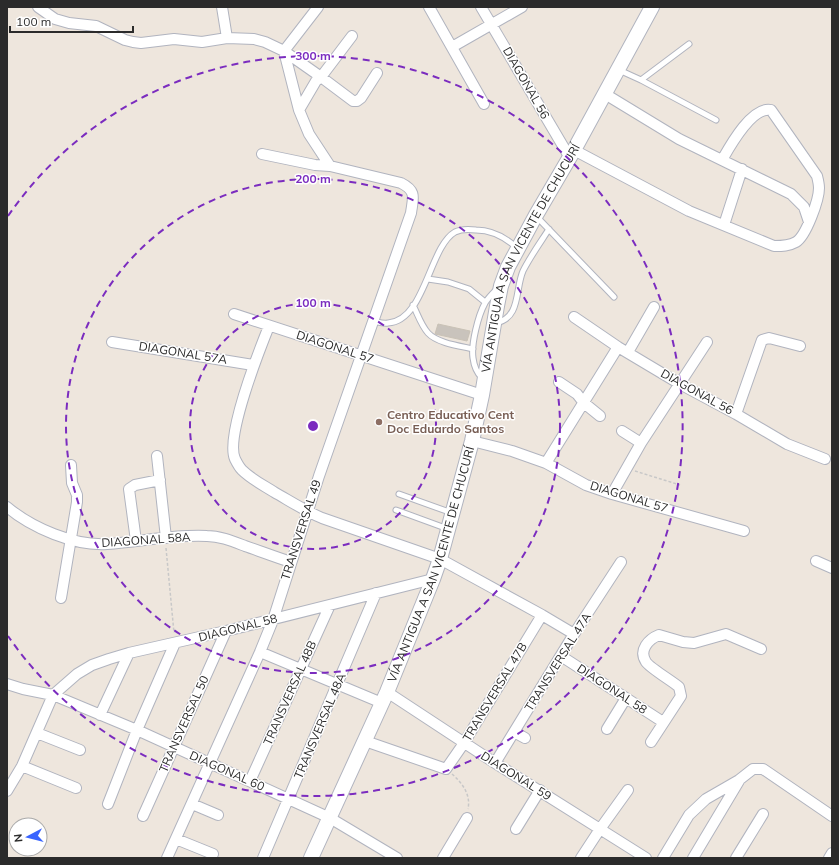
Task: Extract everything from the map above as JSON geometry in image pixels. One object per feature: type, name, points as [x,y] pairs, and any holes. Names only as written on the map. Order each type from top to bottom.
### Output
[{"type":"main road","name":"VÍA ANTIGUA A SAN VICENTE DE CHUCURÍ","points":[[311,858],[385,698],[440,559],[472,441],[483,388],[493,323],[501,286],[508,267],[517,248],[572,154],[652,7]]},
{"type":"street","points":[[38,7],[56,19],[69,23],[96,26],[125,40],[134,42],[141,43],[174,39],[202,42],[230,38],[254,39],[265,42],[284,51],[353,101],[357,102],[378,73]]},
{"type":"street","points":[[222,7],[230,38]]},
{"type":"street","points":[[284,51],[318,7]]},
{"type":"street","points":[[429,7],[484,104]]},
{"type":"street","name":"DIAGONAL 56","points":[[481,7],[572,154]]},
{"type":"street","points":[[452,47],[522,7]]},
{"type":"street","points":[[299,110],[316,81],[321,77],[352,36]]},
{"type":"street","points":[[284,51],[299,110],[309,134],[330,166]]},
{"type":"street","points":[[605,94],[679,139],[791,194],[804,206],[809,222]]},
{"type":"street","points":[[572,154],[689,211],[774,246],[785,246],[796,242],[803,235],[809,222],[819,189],[817,176],[771,110],[766,109],[760,111],[748,122],[737,135],[722,160]]},
{"type":"street","points":[[262,154],[315,165],[330,166]]},
{"type":"street","name":"TRANSVERSAL 49","points":[[167,858],[273,620],[307,511],[411,213],[413,193],[409,186],[401,182],[330,166]]},
{"type":"street","points":[[724,225],[742,169]]},
{"type":"street","points":[[628,352],[654,307]]},
{"type":"street","name":"DIAGONAL 57","points":[[234,314],[360,356],[483,388]]},
{"type":"street","name":"DIAGONAL 56","points":[[574,317],[680,384],[736,414],[787,444],[825,459]]},
{"type":"street","points":[[269,326],[253,365],[234,432],[233,446],[235,459],[241,469],[254,480],[307,511],[322,518],[440,559],[574,634]]},
{"type":"street","points":[[736,414],[760,342],[765,338],[769,338],[800,346]]},
{"type":"street","name":"DIAGONAL 57A","points":[[112,342],[253,365]]},
{"type":"street","points":[[612,494],[642,443],[707,342]]},
{"type":"street","points":[[546,463],[618,346]]},
{"type":"street","points":[[559,382],[577,394],[584,403],[600,416]]},
{"type":"street","points":[[622,431],[642,443]]},
{"type":"street","name":"DIAGONAL 57","points":[[472,441],[512,451],[546,463],[586,485],[612,494],[744,531]]},
{"type":"street","points":[[157,456],[166,538]]},
{"type":"street","points":[[61,598],[70,539],[75,518],[77,495],[72,482],[72,465]]},
{"type":"street","points":[[136,541],[128,489],[135,485],[160,480]]},
{"type":"street","name":"DIAGONAL 58A","points":[[7,506],[39,527],[85,543],[106,544],[166,538],[206,536],[219,537],[291,562]]},
{"type":"street","points":[[816,561],[832,568]]},
{"type":"street","name":"TRANSVERSAL 47A","points":[[495,763],[574,634],[621,562]]},
{"type":"street","name":"DIAGONAL 58","points":[[53,695],[77,674],[92,665],[109,659],[129,653],[226,632],[433,579]]},
{"type":"street","name":"TRANSVERSAL 48A","points":[[263,858],[376,593]]},
{"type":"street","name":"TRANSVERSAL 48B","points":[[250,782],[330,605]]},
{"type":"street","name":"TRANSVERSAL 47B","points":[[446,769],[464,743],[542,615]]},
{"type":"street","name":"TRANSVERSAL 50","points":[[144,816],[226,632]]},
{"type":"street","points":[[651,742],[681,696],[680,687],[646,662],[644,655],[645,645],[650,639],[659,635],[683,642],[694,643],[726,634],[761,649]]},
{"type":"street","points":[[108,804],[137,730],[175,643]]},
{"type":"street","name":"DIAGONAL 59","points":[[260,652],[337,685],[385,698],[464,743],[646,858]]},
{"type":"street","points":[[100,715],[129,653]]},
{"type":"street","name":"DIAGONAL 58","points":[[561,656],[663,722]]},
{"type":"street","points":[[7,684],[53,695],[22,766],[7,791]]},
{"type":"street","name":"DIAGONAL 60","points":[[53,695],[137,730],[330,818],[395,858]]},
{"type":"street","points":[[607,729],[626,698]]},
{"type":"street","points":[[514,732],[525,738]]},
{"type":"street","points":[[36,733],[80,750]]},
{"type":"street","points":[[365,741],[446,769]]},
{"type":"street","points":[[22,766],[76,788]]},
{"type":"street","points":[[663,858],[689,816],[706,799],[739,780],[753,769],[762,769],[769,773],[832,816]]},
{"type":"street","points":[[693,858],[739,780]]},
{"type":"street","points":[[516,829],[540,790]]},
{"type":"street","points":[[581,858],[628,790]]},
{"type":"street","points":[[192,804],[218,815]]},
{"type":"street","points":[[736,858],[763,814]]},
{"type":"street","points":[[443,858],[467,818]]},
{"type":"street","points":[[176,839],[213,854]]},
{"type":"street","points":[[829,858],[832,853]]},
{"type":"lane","points":[[640,80],[689,44]]},
{"type":"lane","points":[[618,70],[716,120]]},
{"type":"lane","points":[[536,215],[614,297]]},
{"type":"lane","points":[[373,321],[388,323],[398,321],[407,314],[414,305],[428,279],[445,241],[455,232],[468,229],[483,230],[506,238],[517,248]]},
{"type":"lane","points":[[493,323],[503,321],[512,312],[516,302],[522,272],[549,229]]},
{"type":"lane","points":[[428,279],[448,282],[469,289],[485,302]]},
{"type":"lane","points":[[483,388],[473,358],[477,324],[485,302],[501,286]]},
{"type":"lane","points":[[414,305],[423,326],[429,335],[437,340],[473,349]]},
{"type":"lane","points":[[399,494],[453,513]]},
{"type":"lane","points":[[396,510],[448,529]]},
{"type":"path","points":[[628,468],[639,473],[680,485]]},
{"type":"path","points":[[166,538],[175,643]]},
{"type":"path","points":[[446,769],[459,780],[466,791],[469,804],[467,818]]},
{"type":"building","points":[[438,324],[470,331],[467,341],[435,334]]},
{"type":"place","name":"Centro Educativo Cent Doc Eduardo Santos","points":[[379,422]]}]
